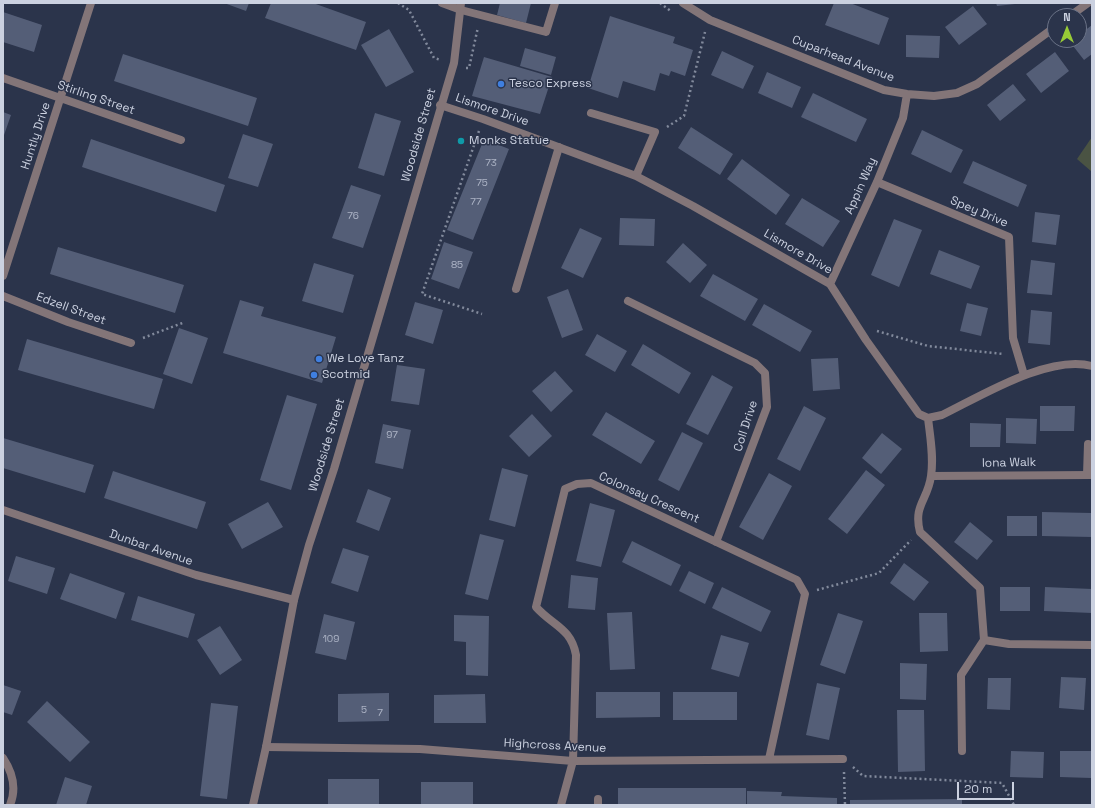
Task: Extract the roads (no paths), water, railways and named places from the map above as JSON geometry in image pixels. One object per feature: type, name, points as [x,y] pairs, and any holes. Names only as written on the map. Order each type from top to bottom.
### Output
[{"type":"street","name":"Huntly Drive","points":[[3,276],[91,3]]},
{"type":"street","points":[[442,3],[461,6],[481,15],[546,32],[555,3]]},
{"type":"street","name":"Cuparhead Avenue","points":[[683,3],[710,20],[884,90],[907,94],[934,96],[957,93],[977,84],[1047,33]]},
{"type":"street","name":"Woodside Street","points":[[253,805],[266,747],[294,600],[440,105],[454,63],[461,6]]},
{"type":"street","name":"Stirling Street","points":[[3,78],[181,140]]},
{"type":"street","name":"Appin Way","points":[[830,284],[877,182],[903,118],[907,94]]},
{"type":"street","name":"Lismore Drive","points":[[440,105],[483,119],[636,176],[693,206],[830,284],[857,326],[919,414],[928,418]]},
{"type":"street","points":[[591,112],[655,132],[636,176]]},
{"type":"street","points":[[516,289],[559,147]]},
{"type":"street","name":"Spey Drive","points":[[877,182],[1009,237],[1013,338],[1024,375]]},
{"type":"street","name":"Edzell Street","points":[[3,296],[68,322],[131,343]]},
{"type":"street","name":"Coll Drive","points":[[628,300],[755,363],[765,374],[767,407],[716,542]]},
{"type":"street","points":[[962,751],[961,675],[984,640],[980,588],[920,532],[916,519],[918,508],[927,491],[931,476],[931,440],[928,418],[942,415],[1024,375],[1063,365],[1084,364],[1092,366]]},
{"type":"street","name":"Iona Walk","points":[[931,476],[1089,475],[1088,444]]},
{"type":"street","name":"Colonsay Crescent","points":[[573,761],[576,655],[574,644],[566,631],[546,618],[536,607],[565,489],[577,484],[591,484],[797,580],[805,594],[769,759]]},
{"type":"street","name":"Dunbar Avenue","points":[[3,510],[196,575],[294,600]]},
{"type":"street","points":[[984,640],[1010,644],[1092,645]]},
{"type":"street","name":"Highcross Avenue","points":[[266,747],[420,748],[573,761],[843,759]]},
{"type":"street","points":[[3,758],[11,770],[14,787],[10,805]]},
{"type":"street","points":[[561,805],[573,761]]},
{"type":"place","name":"Tesco Express","points":[[501,84]]},
{"type":"place","name":"Monks Statue","points":[[461,141]]},
{"type":"place","name":"We Love Tanz","points":[[319,359]]},
{"type":"place","name":"Scotmid","points":[[314,375]]}]
